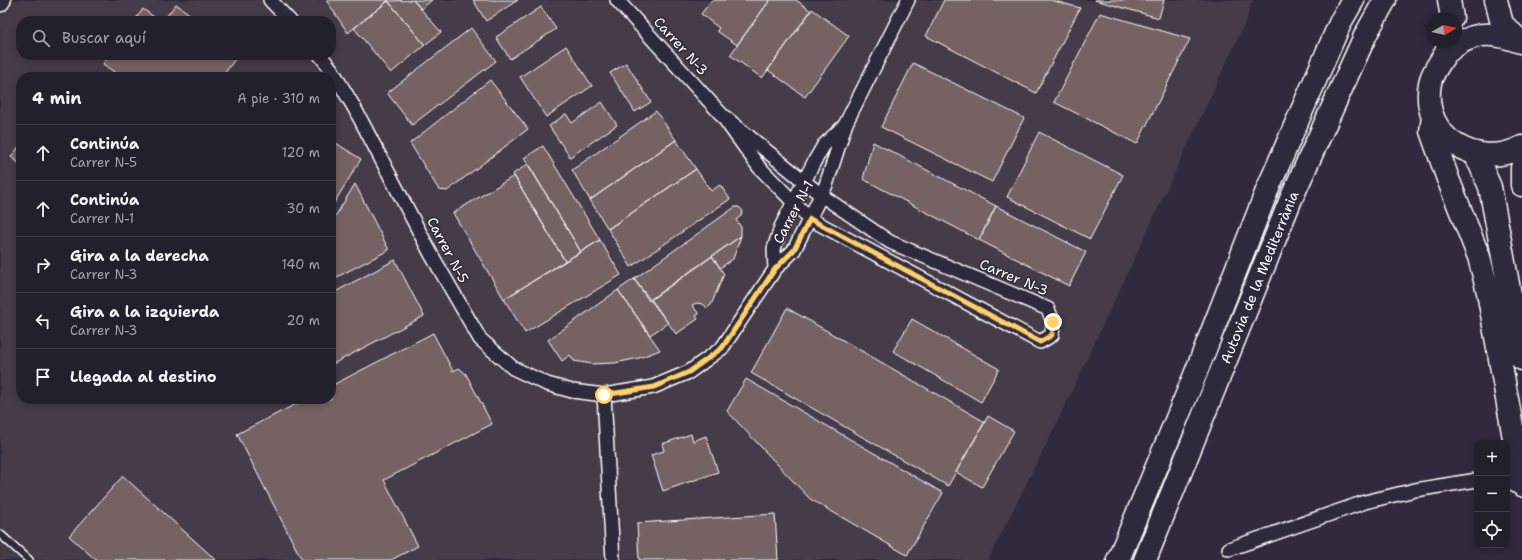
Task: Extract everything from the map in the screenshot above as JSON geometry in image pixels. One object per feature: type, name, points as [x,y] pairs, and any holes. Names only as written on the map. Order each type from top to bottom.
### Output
[{"type":"highway","name":"Autovia de la Mediterrània","points":[[1118,560],[1195,375],[1268,188],[1341,21],[1353,0]]},
{"type":"highway","name":"Autovia de la Mediterrània","points":[[1145,560],[1291,199],[1366,34],[1385,0]]},
{"type":"highway","points":[[1449,0],[1451,12]]},
{"type":"highway","points":[[1496,0],[1502,24],[1521,42]]},
{"type":"highway","points":[[1462,40],[1473,36],[1489,34],[1500,35],[1521,42]]},
{"type":"highway","points":[[1447,48],[1436,67],[1430,83],[1429,100],[1433,117],[1443,134],[1458,147],[1476,155],[1494,156],[1511,153],[1522,147]]},
{"type":"highway","points":[[1433,117],[1432,131],[1448,179],[1479,257],[1488,292],[1512,458],[1522,483]]},
{"type":"highway","points":[[1476,155],[1490,187],[1522,359]]},
{"type":"highway","points":[[1522,168],[1522,185]]},
{"type":"street","points":[[270,0],[285,16]]},
{"type":"street","name":"Carrer N-3","points":[[617,0],[721,114],[759,167],[810,219],[1040,342],[1052,335],[1053,322],[1048,309],[890,242],[821,195],[721,114]]},
{"type":"street","name":"Carrer N-1","points":[[775,269],[794,250],[810,219],[839,150],[846,123],[908,0]]},
{"type":"street","name":"Carrer N-5","points":[[324,60],[333,72]]},
{"type":"street","name":"Carrer N-5","points":[[336,77],[355,109],[431,254],[480,339],[513,368],[547,384],[572,391],[604,395],[654,387],[689,372],[722,348],[775,269]]},
{"type":"street","name":"Carrer N-1","points":[[775,269],[774,250],[781,227],[824,145],[846,123]]},
{"type":"street","points":[[604,395],[613,560]]},
{"type":"street","points":[[1229,549],[1365,502],[1415,490],[1474,480]]},
{"type":"street","points":[[1510,483],[1522,490]]},
{"type":"lane","points":[[0,534],[29,560]]},
{"type":"shaded area","points":[[0,0],[1253,0],[1246,21],[1056,425],[988,560],[0,560]]},
{"type":"building","points":[[326,0],[389,0],[348,33]]},
{"type":"building","points":[[413,0],[432,0],[421,9]]},
{"type":"building","points":[[413,0],[441,32],[425,45],[388,1]]},
{"type":"building","points":[[473,0],[518,0],[486,21]]},
{"type":"building","points":[[712,0],[770,0],[737,45],[717,31],[719,28],[701,14]]},
{"type":"building","points":[[770,0],[796,0],[811,11],[762,78],[730,55]]},
{"type":"building","points":[[944,0],[1051,0],[1080,8],[1036,93],[926,36]]},
{"type":"building","points":[[1095,0],[1164,0],[1159,18]]},
{"type":"building","points":[[388,1],[425,45],[391,73],[354,28]]},
{"type":"building","points":[[176,4],[192,16],[167,16]]},
{"type":"building","points":[[541,7],[556,29],[510,59],[496,37]]},
{"type":"building","points":[[143,9],[153,16],[138,16]]},
{"type":"building","points":[[812,9],[849,36],[805,97],[768,70]]},
{"type":"building","points":[[1100,13],[1190,39],[1137,144],[1054,102]]},
{"type":"building","points":[[471,28],[496,61],[412,125],[387,93]]},
{"type":"building","points":[[566,46],[592,86],[546,117],[520,77]]},
{"type":"building","points":[[106,60],[234,60],[226,72],[114,72],[103,64]]},
{"type":"building","points":[[626,63],[651,102],[635,112],[610,73]]},
{"type":"building","points":[[913,63],[1024,118],[992,182],[881,127]]},
{"type":"building","points":[[490,80],[528,129],[447,191],[439,190],[410,143]]},
{"type":"building","points":[[602,102],[617,125],[570,157],[549,126],[566,114],[572,123]]},
{"type":"building","points":[[656,111],[676,140],[590,200],[572,170]]},
{"type":"building","points":[[1039,132],[1123,175],[1090,239],[1007,197]]},
{"type":"building","points":[[676,140],[696,169],[608,229],[590,200]]},
{"type":"building","points":[[873,142],[996,206],[979,240],[863,179]]},
{"type":"building","points":[[336,143],[361,159],[336,200]]},
{"type":"building","points":[[543,146],[600,240],[581,252],[524,158]]},
{"type":"building","points":[[16,150],[16,161],[11,157]]},
{"type":"building","points":[[528,164],[581,252],[565,261],[513,174]]},
{"type":"building","points":[[696,169],[711,191],[720,185],[730,199],[631,267],[608,229]]},
{"type":"building","points":[[514,176],[565,261],[504,299],[453,213]]},
{"type":"building","points":[[355,184],[389,250],[336,277],[336,215]]},
{"type":"building","points":[[996,206],[1086,252],[1069,286],[979,240]]},
{"type":"building","points":[[735,207],[739,207],[743,211],[741,216],[736,220],[741,227],[741,236],[649,301],[634,279]]},
{"type":"building","points":[[741,236],[733,259],[720,268],[712,256]]},
{"type":"building","points":[[600,240],[621,275],[525,333],[504,299]]},
{"type":"building","points":[[712,256],[724,274],[711,305],[707,308],[703,304],[696,303],[692,305],[699,314],[696,316],[698,319],[676,334],[651,299]]},
{"type":"building","points":[[395,260],[424,316],[336,362],[336,291]]},
{"type":"building","points":[[634,279],[668,323],[650,335],[618,290]]},
{"type":"building","points":[[618,290],[660,350],[639,358],[615,363],[592,364],[574,361],[570,355],[562,361],[548,340]]},
{"type":"building","points":[[787,308],[985,422],[948,486],[751,373]]},
{"type":"building","points":[[912,319],[999,369],[981,402],[893,351]]},
{"type":"building","points":[[433,333],[453,371],[459,368],[466,374],[492,424],[384,480],[418,546],[391,560],[302,560],[237,434],[296,404],[336,404],[336,383]]},
{"type":"building","points":[[746,379],[943,493],[907,555],[810,499],[727,411]]},
{"type":"building","points":[[988,416],[1014,431],[982,487],[956,472]]},
{"type":"building","points":[[691,434],[693,441],[706,436],[718,472],[663,491],[651,455],[664,451],[662,444]]},
{"type":"building","points":[[123,476],[216,560],[96,560],[69,536]]},
{"type":"building","points":[[775,514],[778,560],[639,560],[637,523]]},
{"type":"route","points":[[604,395],[654,387],[689,372],[722,348],[749,310],[775,269],[794,250],[810,219],[1040,342],[1052,335],[1053,322]]}]
